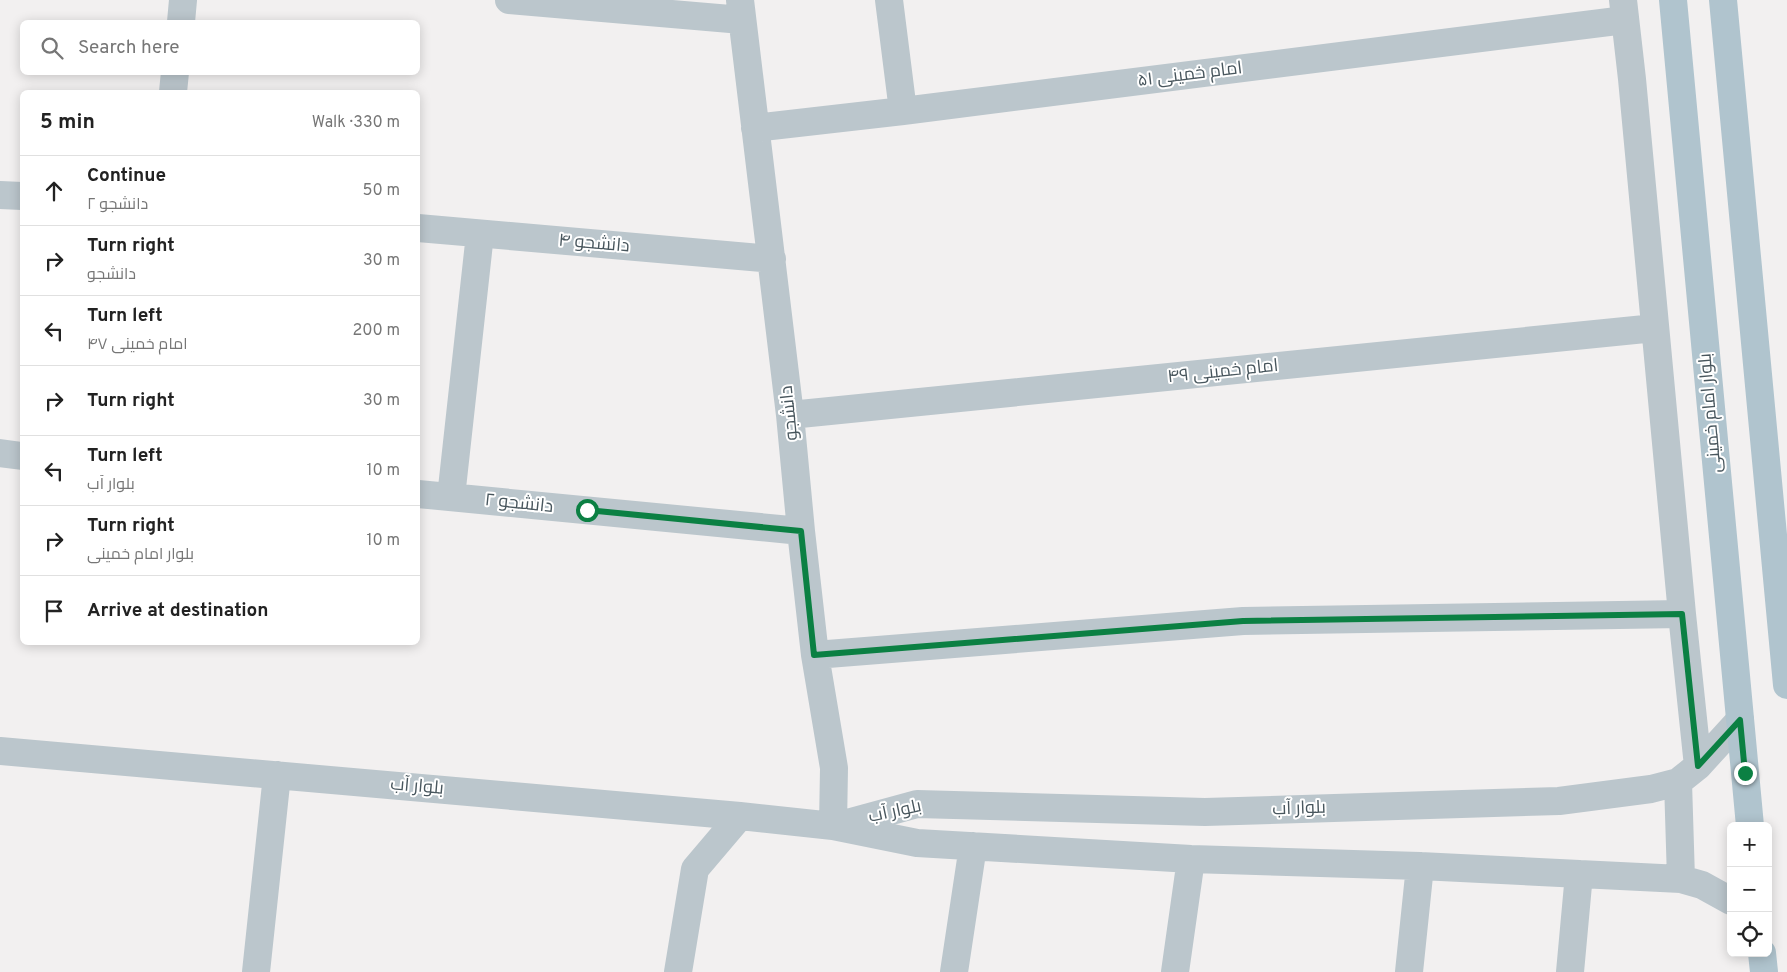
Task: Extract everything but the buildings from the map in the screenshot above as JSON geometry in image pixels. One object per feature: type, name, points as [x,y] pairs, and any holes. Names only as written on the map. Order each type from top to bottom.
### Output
[{"type":"main road","name":"بلوار امام خمینی","points":[[1673,0],[1750,822]]},
{"type":"main road","points":[[1723,0],[1787,685]]},
{"type":"main road","points":[[1762,957],[1764,972]]},
{"type":"street","points":[[181,20],[183,0]]},
{"type":"street","points":[[508,0],[741,10]]},
{"type":"street","points":[[889,0],[904,111]]},
{"type":"street","name":"دانشجو","points":[[741,10],[790,415],[814,655],[834,768],[834,826]]},
{"type":"street","points":[[1624,10],[1682,614],[1688,774],[1680,880]]},
{"type":"street","name":"امام خمینی ۵۱","points":[[756,128],[904,111],[1624,10]]},
{"type":"street","points":[[173,90],[175,75]]},
{"type":"street","points":[[0,195],[20,196]]},
{"type":"street","name":"دانشجو ۴","points":[[420,228],[772,259]]},
{"type":"street","points":[[451,497],[480,234]]},
{"type":"street","name":"امام خمینی ۴۹","points":[[790,415],[1655,328]]},
{"type":"street","points":[[0,453],[20,456]]},
{"type":"street","name":"دانشجو ۲","points":[[420,494],[801,531]]},
{"type":"street","points":[[814,655],[1243,621],[1682,614]]},
{"type":"street","points":[[1688,774],[1740,720]]},
{"type":"street","name":"بلوار آب","points":[[0,751],[740,816],[834,826],[916,843],[1191,858],[1420,866],[1680,880],[1702,885],[1727,899]]},
{"type":"street","name":"بلوار آب","points":[[834,826],[917,804],[1204,812],[1559,801],[1651,789],[1688,774]]},
{"type":"street","points":[[256,972],[276,775]]},
{"type":"street","points":[[678,972],[695,869],[740,816]]},
{"type":"street","points":[[954,972],[973,846]]},
{"type":"street","points":[[1175,972],[1191,858]]},
{"type":"street","points":[[1408,972],[1420,866]]},
{"type":"street","points":[[1570,972],[1579,874]]},
{"type":"route","points":[[587,510],[801,531],[814,655],[1243,621],[1682,614],[1698,766],[1740,720],[1745,773]]}]
